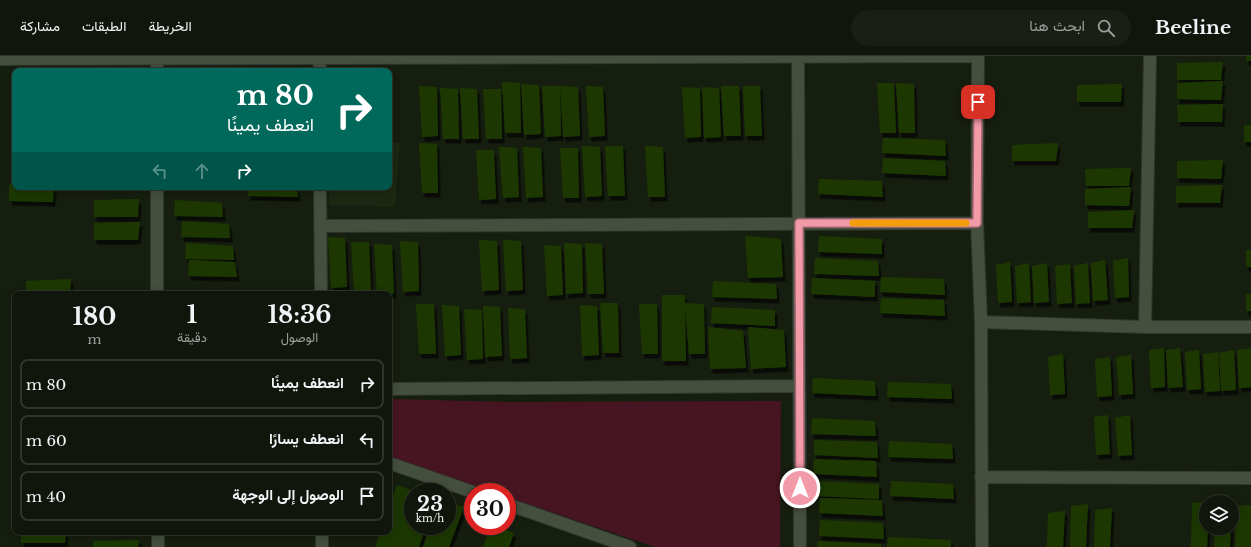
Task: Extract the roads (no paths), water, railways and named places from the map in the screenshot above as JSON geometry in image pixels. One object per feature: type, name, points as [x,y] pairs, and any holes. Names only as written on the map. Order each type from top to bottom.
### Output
[{"type":"street","points":[[798,56],[800,547]]},
{"type":"street","points":[[0,59],[978,56],[977,223],[980,322],[982,547]]},
{"type":"street","points":[[1146,327],[1150,56]]},
{"type":"street","points":[[157,58],[157,68]]},
{"type":"street","points":[[319,58],[320,68]]},
{"type":"street","points":[[157,190],[157,291]]},
{"type":"street","points":[[320,190],[321,291]]},
{"type":"street","points":[[320,226],[977,223]]},
{"type":"street","points":[[980,322],[1146,327],[1251,327]]},
{"type":"street","points":[[392,389],[799,386]]},
{"type":"street","points":[[392,464],[464,489]]},
{"type":"street","points":[[981,477],[1251,478]]},
{"type":"street","points":[[516,507],[630,547]]},
{"type":"street","points":[[158,535],[158,547]]},
{"type":"street","points":[[322,535],[322,547]]}]
